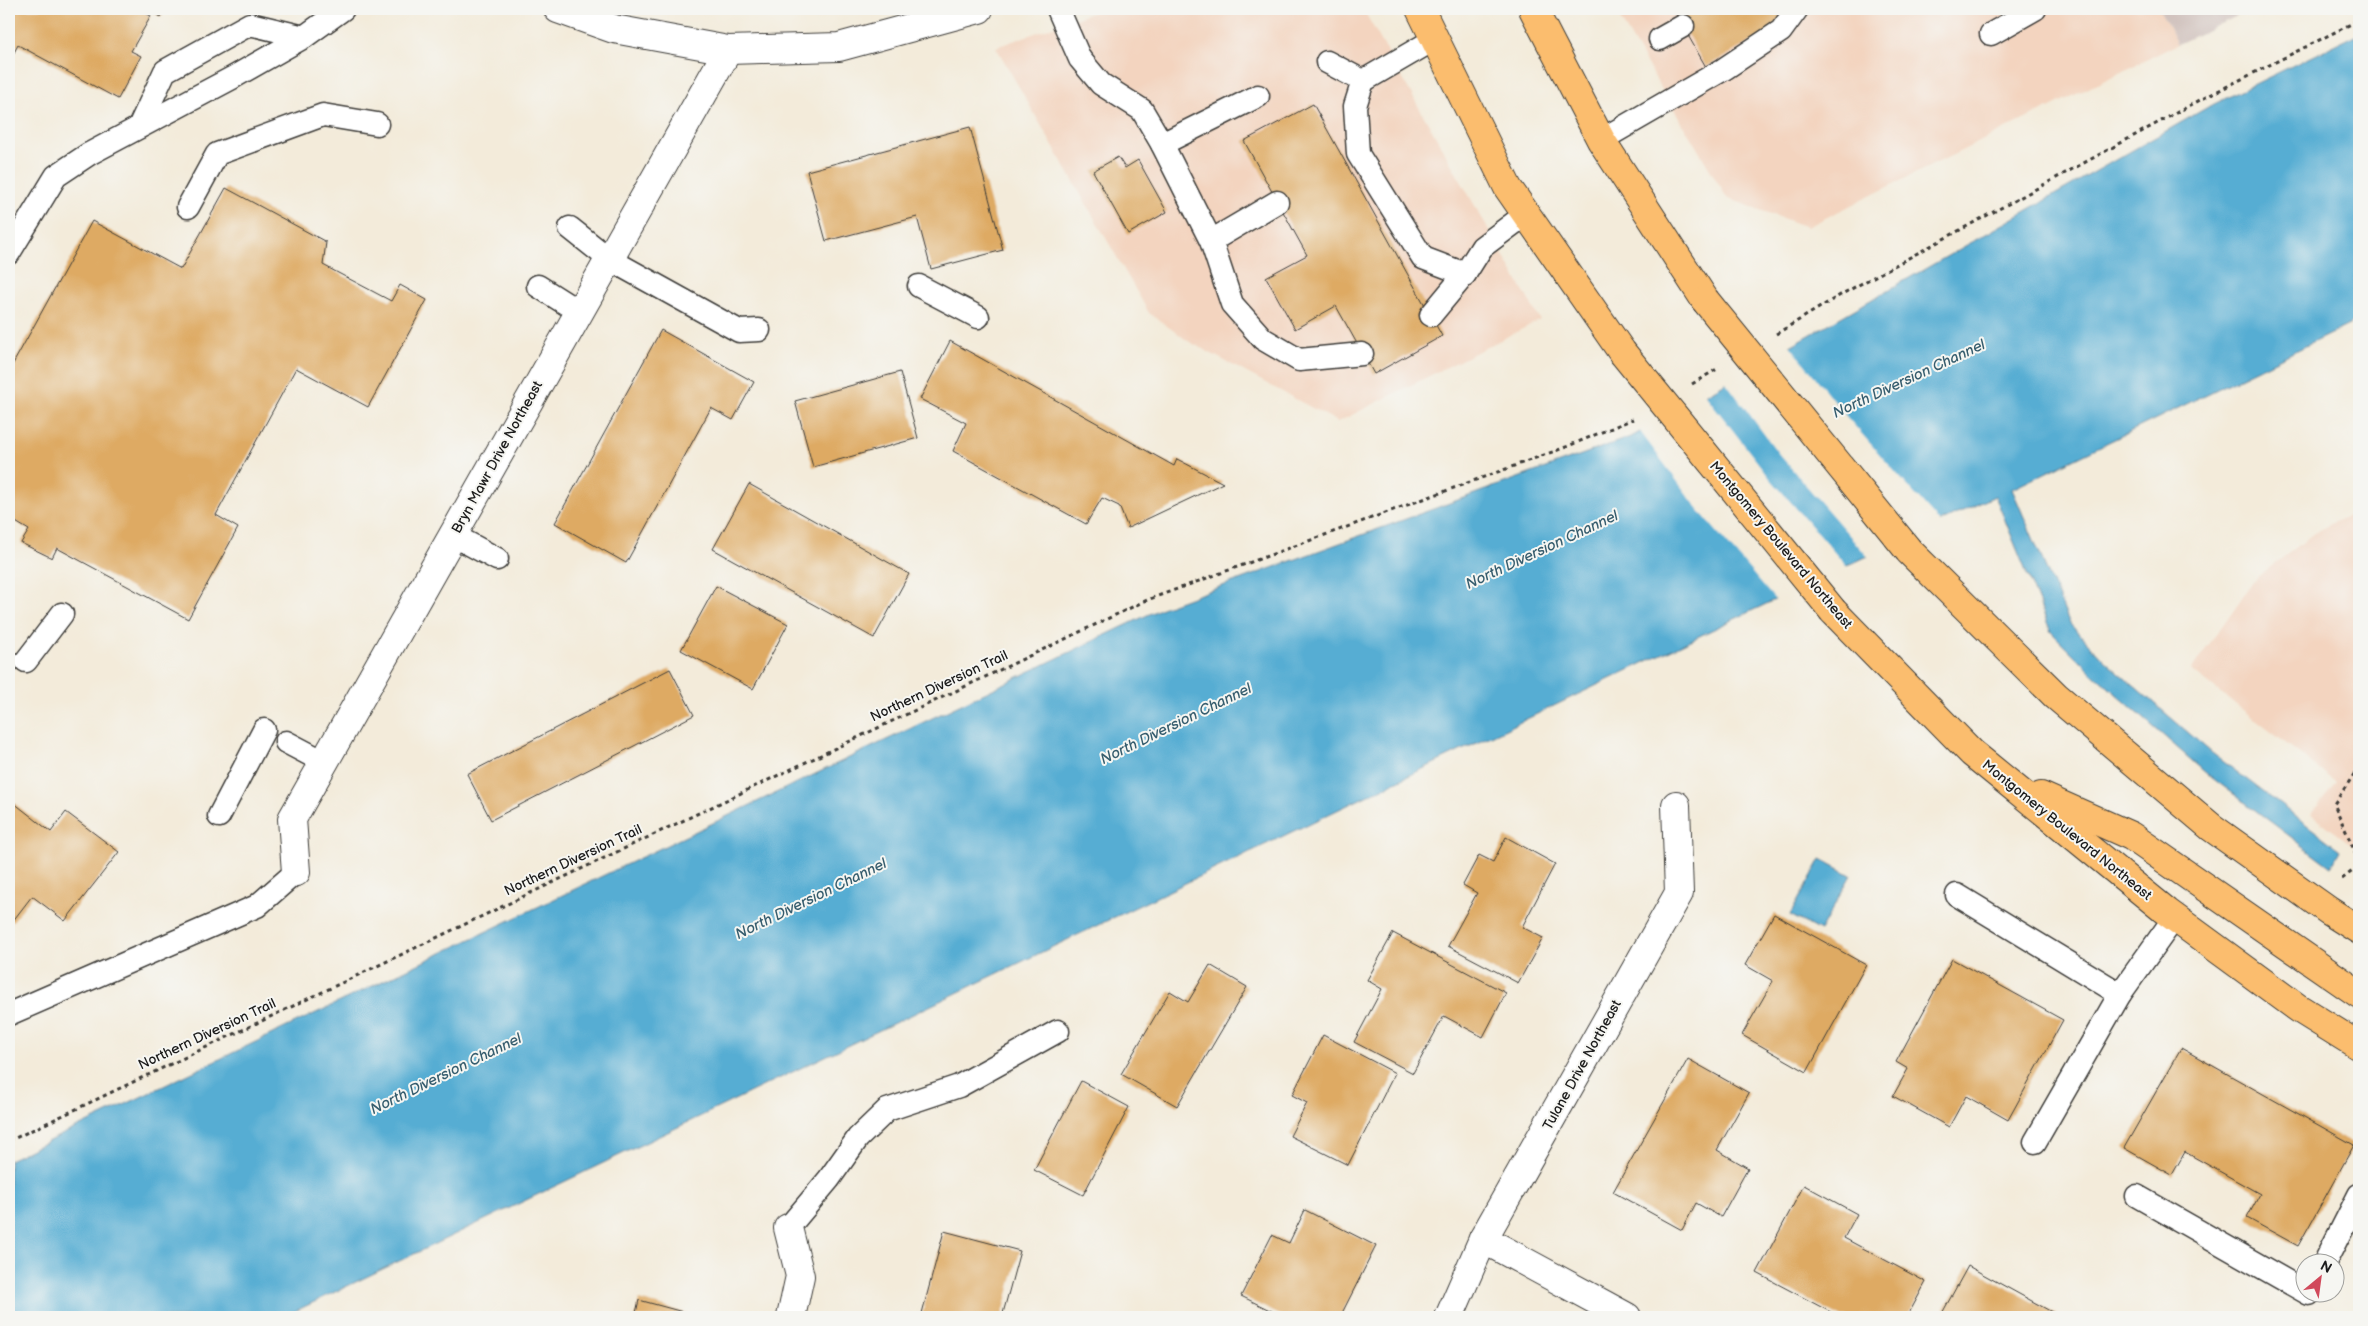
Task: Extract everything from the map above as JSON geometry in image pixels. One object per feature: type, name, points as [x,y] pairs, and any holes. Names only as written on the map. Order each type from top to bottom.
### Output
[{"type":"main road","name":"Montgomery Boulevard Northeast","points":[[1420,9],[1508,188],[1622,352],[1833,611],[1972,753],[2001,777],[2175,917],[2298,1008],[2359,1046]]},
{"type":"main road","points":[[1533,9],[1601,140],[1706,300],[1910,551],[2056,696],[2204,821],[2329,911],[2359,930]]},
{"type":"main road","points":[[2001,777],[2131,836],[2359,994]]},
{"type":"street","points":[[558,9],[614,29],[728,50],[839,47],[979,9]]},
{"type":"street","name":"Bryn Mawr Drive Northeast","points":[[296,872],[292,819],[728,50]]},
{"type":"street","name":"Tulane Drive Northeast","points":[[1449,1317],[1483,1239],[1679,893],[1676,805]]},
{"type":"street","points":[[788,1228],[800,1276],[791,1317]]},
{"type":"street","points":[[1483,1239],[1627,1317]]},
{"type":"lane","points":[[9,253],[56,176],[89,154],[232,78],[304,37],[343,9]]},
{"type":"lane","points":[[1058,9],[1080,59],[1101,84],[1142,110],[1162,144],[1211,241],[1232,304],[1263,339],[1299,360],[1362,354]]},
{"type":"lane","points":[[1601,140],[1724,70],[1781,31],[1797,9]]},
{"type":"lane","points":[[1991,34],[2035,9]]},
{"type":"lane","points":[[139,127],[165,71],[250,24],[304,37]]},
{"type":"lane","points":[[1660,39],[1683,26]]},
{"type":"lane","points":[[1435,39],[1363,81],[1355,106],[1352,158],[1423,258],[1465,274]]},
{"type":"lane","points":[[1327,62],[1363,81]]},
{"type":"lane","points":[[1162,144],[1258,96]]},
{"type":"lane","points":[[188,207],[217,154],[323,115],[377,124]]},
{"type":"lane","points":[[1211,241],[1277,202]]},
{"type":"lane","points":[[1431,316],[1465,274],[1482,247],[1526,214]]},
{"type":"lane","points":[[570,228],[609,259],[739,331],[759,330]]},
{"type":"lane","points":[[538,286],[579,312]]},
{"type":"lane","points":[[919,286],[978,316]]},
{"type":"lane","points":[[453,535],[497,559]]},
{"type":"lane","points":[[26,661],[62,614]]},
{"type":"lane","points":[[219,816],[264,730]]},
{"type":"lane","points":[[286,742],[324,762]]},
{"type":"lane","points":[[9,1014],[257,906],[296,872]]},
{"type":"lane","points":[[1957,895],[2120,994]]},
{"type":"lane","points":[[2035,1142],[2120,994],[2175,917]]},
{"type":"lane","points":[[788,1228],[829,1179],[858,1138],[887,1110],[959,1086],[1058,1031]]},
{"type":"lane","points":[[2329,1254],[2359,1195]]},
{"type":"lane","points":[[2137,1196],[2296,1287]]},
{"type":"path","points":[[2200,100],[2359,20]]},
{"type":"path","name":"Northern Diversion Trail","points":[[9,1141],[1147,600]]},
{"type":"path","points":[[2359,767],[2334,804],[2359,860]]},
{"type":"path","points":[[2340,881],[2359,866]]},
{"type":"shaded area","points":[[1103,9],[1363,9],[1540,320],[1338,422],[1188,341],[1149,313],[996,47]]},
{"type":"shaded area","points":[[1614,9],[2159,9],[2178,44],[1807,227],[1727,198]]},
{"type":"shaded area","points":[[2159,9],[2252,9],[2178,44]]},
{"type":"shaded area","points":[[2359,510],[2359,850],[2311,814],[2336,782],[2191,670],[2256,578],[2319,530]]},
{"type":"water","name":"North Diversion Channel","points":[[2359,33],[2359,320],[2012,489],[2070,624],[2105,661],[2212,753],[2340,850],[2331,867],[2207,774],[2090,671],[2051,632],[1995,496],[1745,614],[283,1317],[9,1317],[9,1160],[1162,608],[1633,436],[2208,107]]},
{"type":"water","points":[[1821,859],[1851,875],[1820,931],[1790,915]]},
{"type":"pier","points":[[1789,344],[1846,416],[1941,524],[1869,558],[1778,453],[1725,381]]},
{"type":"pier","points":[[1704,393],[1769,477],[1848,568],[1777,602],[1701,513],[1639,430]]},
{"type":"building","points":[[9,9],[138,9],[151,16],[131,51],[141,56],[118,99],[18,45],[9,62]]},
{"type":"building","points":[[146,9],[165,9],[161,17]]},
{"type":"building","points":[[1673,9],[1778,9],[1785,23],[1706,67]]},
{"type":"building","points":[[1313,104],[1442,336],[1374,374],[1336,306],[1295,329],[1266,277],[1307,255],[1244,141]]},
{"type":"building","points":[[970,127],[1003,250],[931,269],[917,217],[826,241],[807,171]]},
{"type":"building","points":[[1118,157],[1125,168],[1138,160],[1167,212],[1128,234],[1093,171]]},
{"type":"building","points":[[226,188],[326,242],[323,265],[391,301],[400,285],[427,300],[368,407],[296,368],[216,515],[238,528],[188,619],[57,548],[52,558],[21,543],[29,530],[9,518],[9,371],[92,221],[181,269]]},
{"type":"building","points":[[661,330],[754,382],[733,420],[711,408],[626,563],[555,523]]},
{"type":"building","points":[[950,341],[1174,466],[1177,459],[1223,483],[1128,528],[1119,506],[1102,498],[1086,524],[953,451],[966,423],[920,399]]},
{"type":"building","points":[[900,372],[918,438],[813,467],[795,401]]},
{"type":"building","points":[[749,484],[909,574],[874,638],[713,549]]},
{"type":"building","points":[[716,586],[788,624],[753,689],[681,650]]},
{"type":"building","points":[[670,669],[694,715],[491,820],[467,774]]},
{"type":"building","points":[[9,799],[51,832],[66,812],[119,852],[65,921],[32,896],[9,926]]},
{"type":"building","points":[[1506,837],[1555,864],[1522,927],[1543,938],[1518,983],[1448,946],[1477,893],[1463,885],[1479,855],[1493,862]]},
{"type":"building","points":[[1774,914],[1866,965],[1807,1072],[1742,1035],[1773,981],[1745,965]]},
{"type":"building","points":[[1393,933],[1506,993],[1483,1037],[1444,1016],[1413,1073],[1354,1042],[1382,989],[1367,980]]},
{"type":"building","points":[[1952,959],[2063,1020],[2008,1120],[1966,1096],[1949,1127],[1893,1096],[1908,1069],[1896,1062]]},
{"type":"building","points":[[1210,965],[1247,987],[1177,1106],[1121,1074],[1170,991],[1188,1002]]},
{"type":"building","points":[[1323,1035],[1395,1073],[1348,1165],[1290,1136],[1307,1103],[1292,1095]]},
{"type":"building","points":[[2181,1048],[2354,1145],[2298,1246],[2247,1218],[2260,1194],[2185,1152],[2172,1175],[2124,1148]]},
{"type":"building","points":[[1688,1059],[1749,1093],[1717,1150],[1748,1168],[1721,1217],[1696,1203],[1682,1230],[1613,1192]]},
{"type":"building","points":[[1081,1081],[1129,1107],[1083,1195],[1034,1170]]},
{"type":"building","points":[[1804,1185],[1857,1214],[1844,1238],[1926,1282],[1907,1317],[1840,1317],[1757,1273]]},
{"type":"building","points":[[1305,1210],[1376,1246],[1340,1317],[1284,1317],[1241,1296],[1272,1235],[1289,1243]]},
{"type":"building","points":[[944,1231],[1020,1251],[1002,1317],[921,1317]]},
{"type":"building","points":[[1968,1266],[2061,1317],[1940,1317]]},
{"type":"building","points":[[639,1300],[694,1315],[694,1317],[635,1317]]}]
